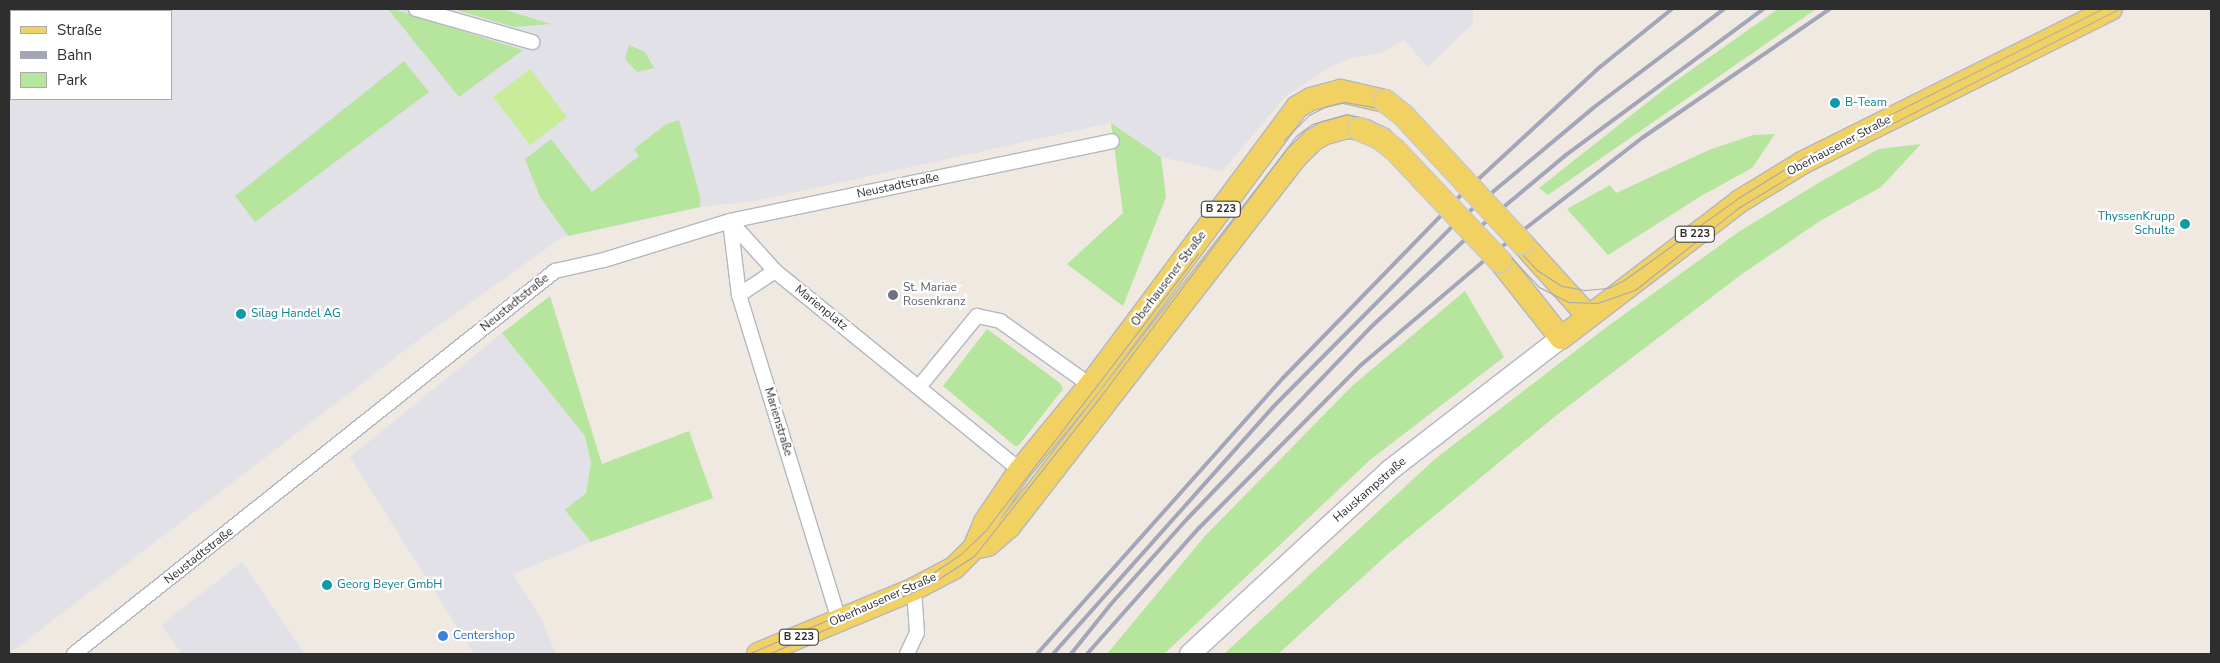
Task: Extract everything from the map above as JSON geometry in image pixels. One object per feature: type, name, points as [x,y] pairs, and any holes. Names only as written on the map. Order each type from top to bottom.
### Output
[{"type":"main road","name":"Oberhausener Straße","points":[[1575,327],[1740,201],[1822,152],[2111,9]]},
{"type":"main road","name":"Oberhausener Straße","points":[[758,654],[914,589],[954,568],[974,548],[985,522],[1020,470],[1090,385],[1297,107],[1311,99],[1341,91],[1385,101],[1404,115],[1522,243],[1575,327]]},
{"type":"main road","name":"Oberhausener Straße","points":[[974,548],[988,545],[1009,527],[1298,155],[1325,133],[1347,127],[1359,129],[1381,139],[1394,149],[1500,261],[1575,327]]},
{"type":"main road","name":"Hauskampstraße","points":[[1190,654],[1390,470],[1575,327]]},
{"type":"street","points":[[416,9],[532,42]]},
{"type":"street","name":"Neustadtstraße","points":[[74,654],[555,271],[604,260],[730,221],[1112,141]]},
{"type":"street","name":"Marienplatz","points":[[730,221],[775,271],[1020,470]]},
{"type":"street","name":"Marienstraße","points":[[730,221],[739,295],[839,620]]},
{"type":"street","points":[[739,295],[775,271]]},
{"type":"street","points":[[919,387],[977,316],[1000,321],[1090,385]]},
{"type":"street","points":[[907,654],[917,634],[918,618],[914,589]]},
{"type":"shaded area","points":[[9,9],[1473,9],[1473,23],[1428,67],[1404,40],[1381,53],[1351,58],[1327,69],[1286,96],[1222,171],[1161,157],[1111,123],[755,201],[700,207],[561,238],[421,338],[9,654]]},
{"type":"shaded area","points":[[502,333],[585,436],[591,463],[586,493],[566,510],[591,542],[513,574],[541,618],[556,654],[474,654],[350,457]]},
{"type":"shaded area","points":[[242,562],[305,654],[182,654],[161,625]]},
{"type":"green space","points":[[388,9],[393,9],[523,50],[459,97]]},
{"type":"green space","points":[[453,9],[502,9],[551,24],[514,27]]},
{"type":"green space","points":[[1778,9],[1816,9],[1548,195],[1539,188],[1667,87]]},
{"type":"green space","points":[[629,45],[645,52],[654,68],[637,72],[625,59]]},
{"type":"green space","points":[[404,61],[429,92],[255,222],[235,196]]},
{"type":"green space","points":[[530,69],[567,117],[530,145],[493,97]]},
{"type":"green space","points":[[679,120],[700,196],[700,207],[568,236],[540,197],[525,159],[551,139],[592,192],[639,156],[634,149],[666,124]]},
{"type":"green space","points":[[1111,123],[1161,157],[1166,197],[1123,306],[1067,264],[1123,213]]},
{"type":"green space","points":[[1775,134],[1752,168],[1701,196],[1608,255],[1567,209],[1610,185],[1616,193],[1709,150],[1753,135]]},
{"type":"green space","points":[[1921,144],[1881,187],[1820,221],[1742,274],[1558,414],[1389,553],[1278,654],[1224,654],[1435,459],[1604,329],[1737,233],[1825,179],[1879,149]]},
{"type":"green space","points":[[1465,291],[1504,357],[1370,460],[1164,654],[1107,654],[1205,536],[1352,386]]},
{"type":"green space","points":[[550,296],[602,464],[689,431],[713,498],[591,542],[565,510],[586,493],[591,463],[585,436],[502,333]]},
{"type":"green space","points":[[987,329],[1060,383],[1063,389],[1019,445],[1015,446],[943,386]]},
{"type":"tram line","points":[[1284,140],[1309,115],[1325,107],[1345,102],[1378,108],[1404,128],[1537,270],[1562,286],[1585,290],[1608,288],[1624,280],[1738,198],[1801,159],[2102,9]]},
{"type":"tram line","points":[[768,654],[929,585],[974,556],[1100,397],[1296,136],[1312,124],[1346,114],[1368,119],[1389,129],[1539,287],[1569,302],[1597,303],[1635,290],[1738,208],[1804,168],[2119,9]]},
{"type":"tram line","points":[[748,654],[925,578],[961,554],[985,531],[1198,253]]},
{"type":"railway","points":[[1037,654],[1283,378],[1459,197],[1600,67],[1672,9]]},
{"type":"railway","points":[[1053,654],[1273,407],[1458,221],[1593,108],[1724,9]]},
{"type":"railway","points":[[1071,654],[1111,604],[1188,518],[1371,327],[1469,236],[1566,155],[1763,9]]},
{"type":"railway","points":[[1087,654],[1199,528],[1361,365],[1486,259],[1642,138],[1830,9]]},
{"type":"place","name":"B-Team","points":[[1835,103]]},
{"type":"place","name":"ThyssenKrupp Schulte","points":[[2185,224]]},
{"type":"place","name":"St. Mariae Rosenkranz","points":[[893,295]]},
{"type":"place","name":"Silag Handel AG","points":[[241,314]]},
{"type":"place","name":"Georg Beyer GmbH","points":[[327,585]]},
{"type":"place","name":"Centershop","points":[[443,636]]}]
